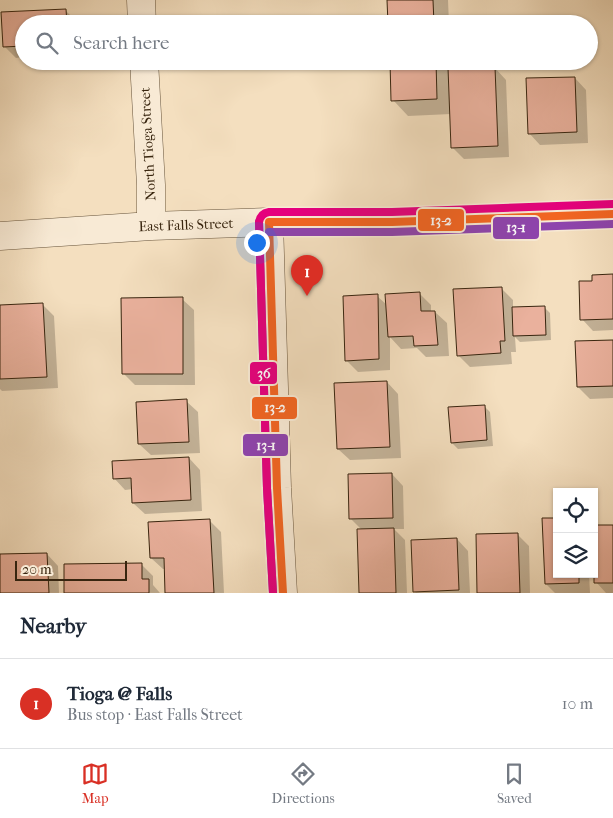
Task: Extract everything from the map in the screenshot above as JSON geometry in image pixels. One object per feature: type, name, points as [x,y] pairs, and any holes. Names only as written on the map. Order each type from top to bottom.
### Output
[{"type":"street","points":[[141,0],[142,15]]},
{"type":"street","name":"North Tioga Street","points":[[144,70],[151,226]]},
{"type":"street","name":"East Falls Street","points":[[0,236],[151,226],[269,222],[392,222],[613,214]]},
{"type":"street","points":[[269,222],[283,593]]},
{"type":"building","points":[[387,0],[433,0],[434,15],[388,15]]},
{"type":"building","points":[[66,9],[66,15],[15,15],[15,46],[3,47],[1,12]]},
{"type":"building","points":[[390,70],[436,70],[437,99],[391,101]]},
{"type":"building","points":[[448,70],[495,70],[498,146],[451,148]]},
{"type":"building","points":[[575,77],[577,132],[528,134],[526,78]]},
{"type":"building","points":[[613,274],[613,319],[580,320],[579,281],[592,281],[592,275]]},
{"type":"building","points":[[502,287],[505,341],[500,341],[501,353],[457,356],[453,289]]},
{"type":"building","points":[[420,292],[421,311],[435,311],[438,345],[414,346],[413,336],[388,337],[385,294]]},
{"type":"building","points":[[378,294],[379,359],[345,361],[343,296]]},
{"type":"building","points":[[183,297],[183,374],[122,374],[121,298]]},
{"type":"building","points":[[43,303],[47,377],[0,379],[0,305]]},
{"type":"building","points":[[545,306],[546,335],[513,336],[512,307]]},
{"type":"building","points":[[613,340],[613,386],[577,387],[575,341]]},
{"type":"building","points":[[387,381],[390,447],[337,449],[334,383]]},
{"type":"building","points":[[187,399],[189,442],[138,444],[136,402]]},
{"type":"building","points":[[485,405],[487,440],[451,443],[448,407]]},
{"type":"building","points":[[189,457],[191,500],[132,503],[131,478],[113,479],[112,461]]},
{"type":"building","points":[[392,473],[393,518],[349,519],[348,474]]},
{"type":"building","points":[[542,518],[553,518],[553,578],[579,578],[579,583],[545,584]]},
{"type":"building","points":[[210,519],[214,593],[165,593],[164,558],[150,558],[148,522]]},
{"type":"building","points":[[598,525],[613,525],[613,583],[594,583],[594,578],[598,578]]},
{"type":"building","points":[[394,528],[396,593],[359,593],[357,529]]},
{"type":"building","points":[[518,533],[520,593],[477,593],[476,534]]},
{"type":"building","points":[[457,538],[459,590],[413,592],[411,540]]},
{"type":"building","points":[[47,553],[49,593],[0,593],[0,554]]},
{"type":"building","points":[[142,563],[142,579],[149,579],[149,593],[64,593],[64,564]]},
{"type":"transit line","name":"36","points":[[273,593],[267,488],[259,222],[262,215],[269,212],[392,212],[613,204]]},
{"type":"transit line","name":"13-2","points":[[269,222],[392,222],[613,214]]},
{"type":"transit line","name":"13-1","points":[[259,222],[267,488],[273,593]]},
{"type":"transit line","name":"13-2","points":[[269,222],[277,488],[283,593]]},
{"type":"transit line","name":"13-1","points":[[269,232],[392,232],[613,224]]},
{"type":"place","name":"Tioga @ Falls","points":[[307,296]]}]
